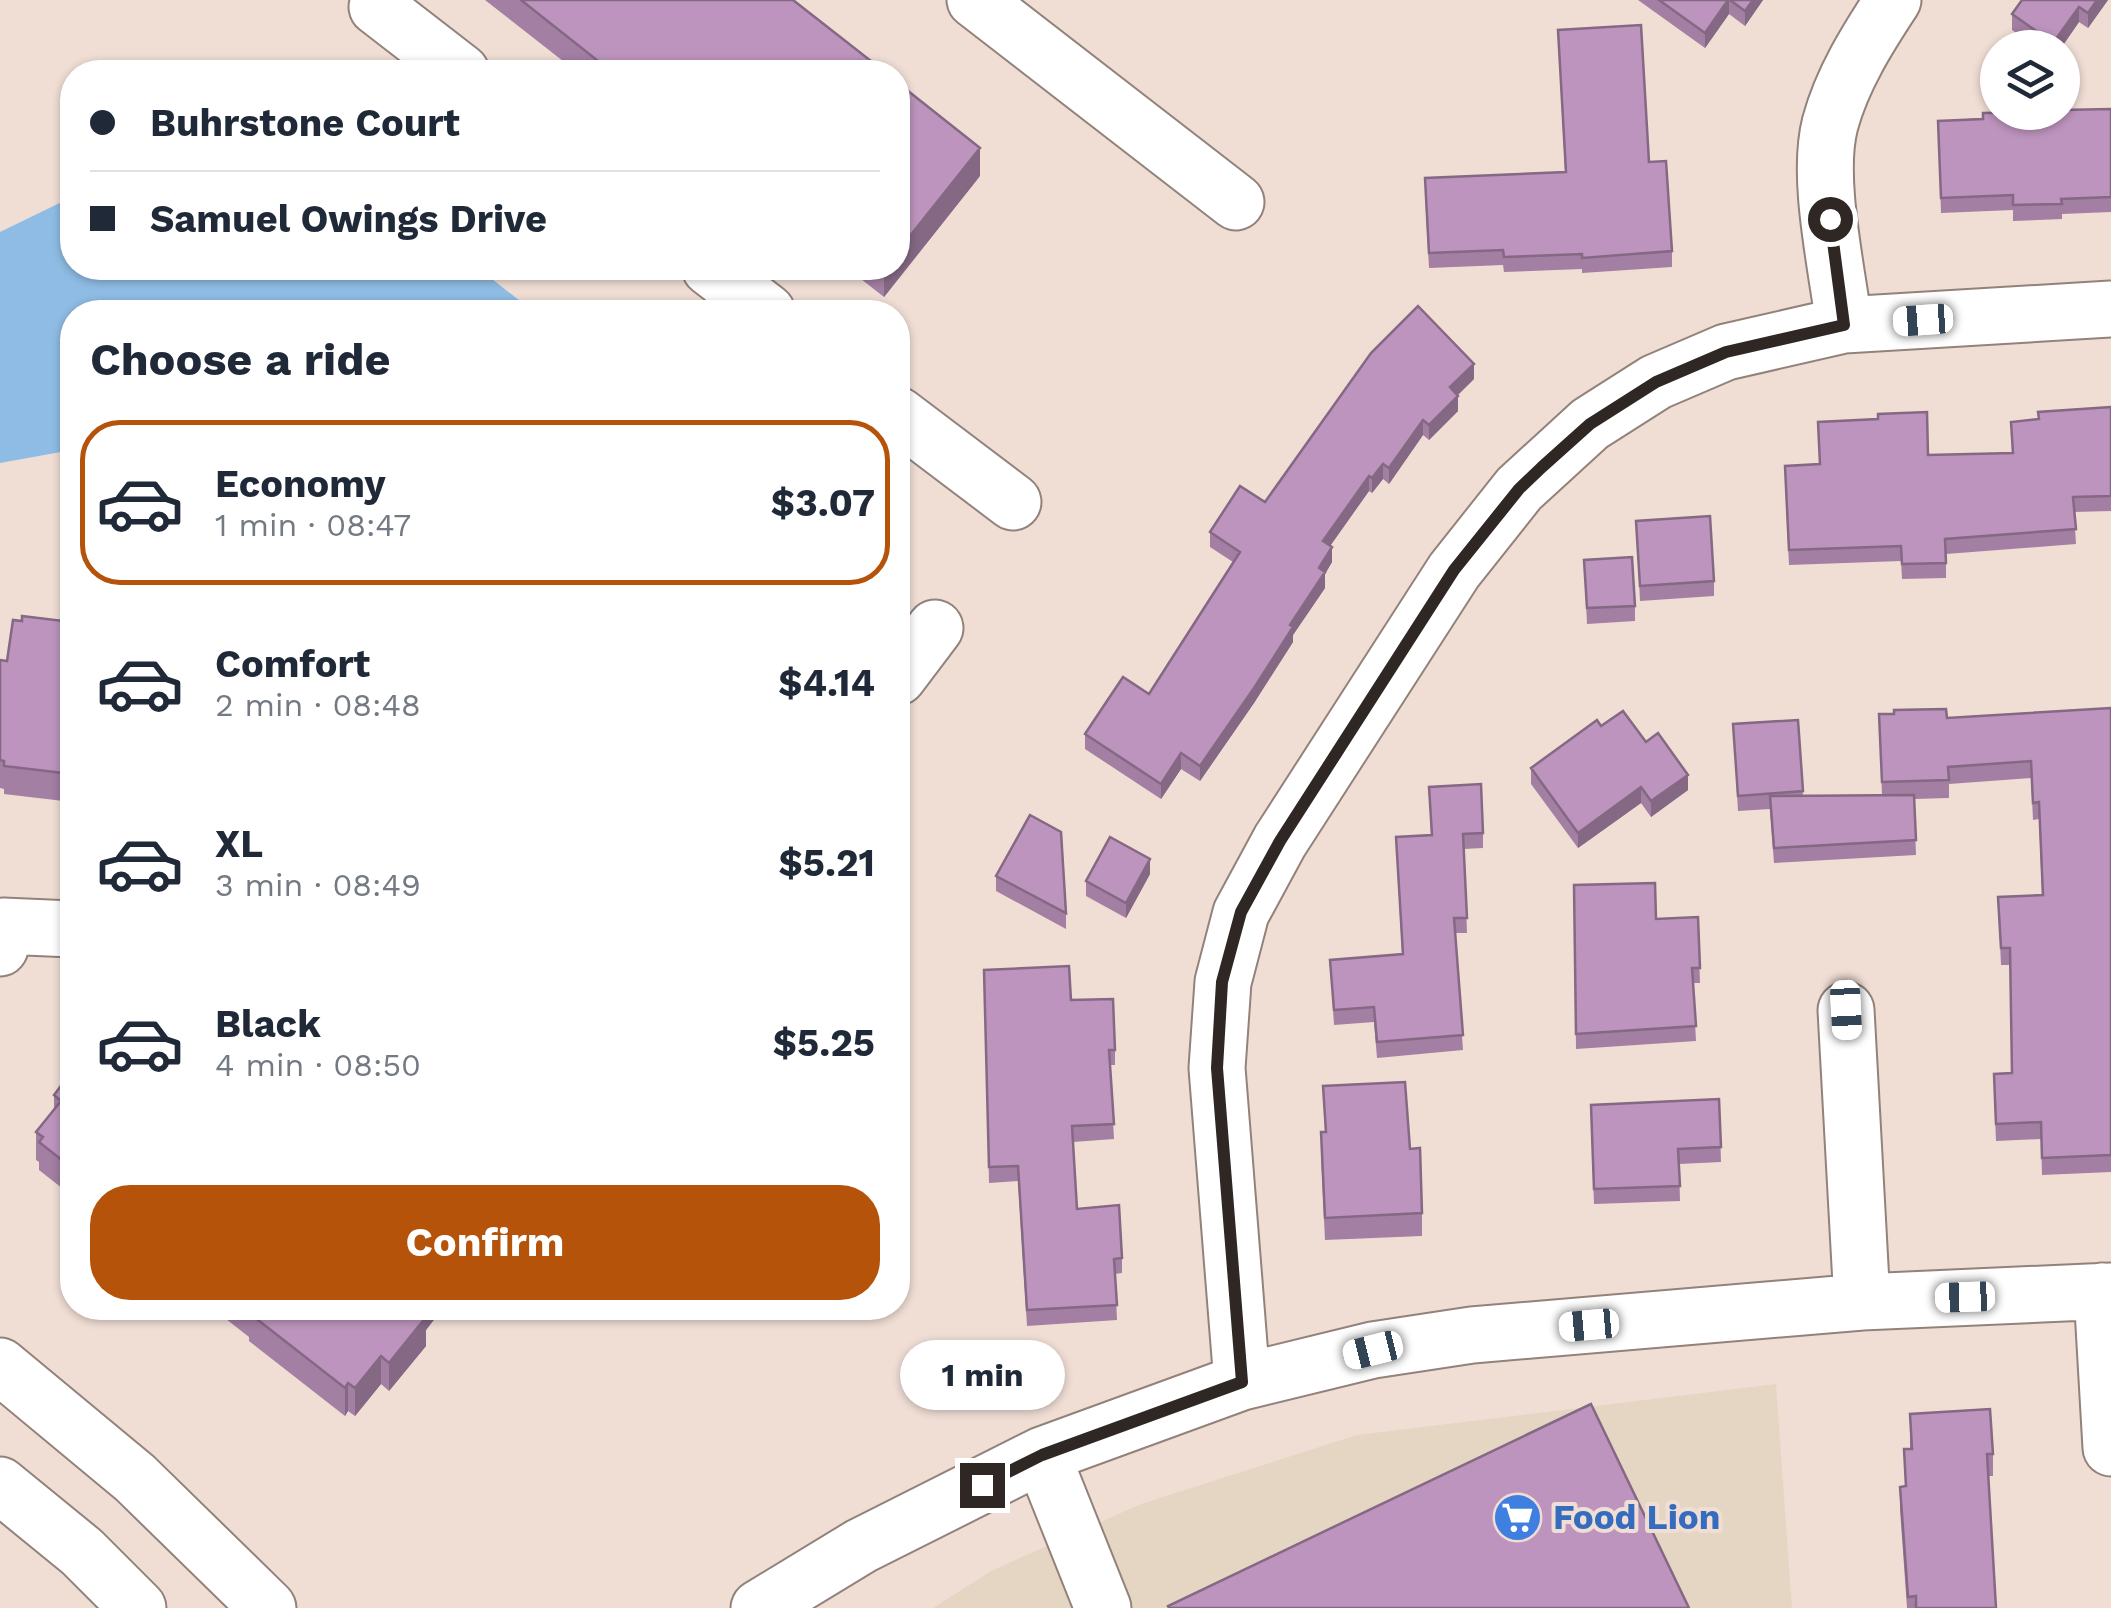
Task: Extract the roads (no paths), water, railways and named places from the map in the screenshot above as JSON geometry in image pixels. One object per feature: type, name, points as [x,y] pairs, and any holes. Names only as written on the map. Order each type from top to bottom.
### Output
[{"type":"street","points":[[382,0],[377,7],[445,60]]},
{"type":"street","points":[[974,0],[1236,202]]},
{"type":"street","points":[[1844,325],[1826,184],[1829,127],[1845,82],[1894,0]]},
{"type":"street","points":[[726,280],[751,300]]},
{"type":"street","points":[[1242,1382],[1217,1068],[1222,982],[1241,912],[1280,841],[1454,570],[1519,489],[1590,424],[1656,382],[1726,352],[1844,325],[2111,309]]},
{"type":"street","points":[[910,424],[1013,502]]},
{"type":"street","points":[[910,661],[935,628]]},
{"type":"street","points":[[0,948],[2,926],[60,928]]},
{"type":"street","points":[[1846,1010],[1862,1302]]},
{"type":"street","points":[[759,1608],[861,1546],[1042,1455],[1242,1382],[1373,1350],[1472,1334],[1862,1302],[2107,1291],[2111,1448]]},
{"type":"street","points":[[0,1366],[135,1478],[268,1608]]},
{"type":"street","points":[[1042,1455],[1103,1608]]},
{"type":"street","points":[[0,1485],[82,1552],[138,1608]]},
{"type":"water","points":[[60,203],[60,280],[493,280],[519,300],[60,300],[60,452],[0,463],[0,232]]},
{"type":"place","name":"Food Lion","points":[[1518,1517]]}]
